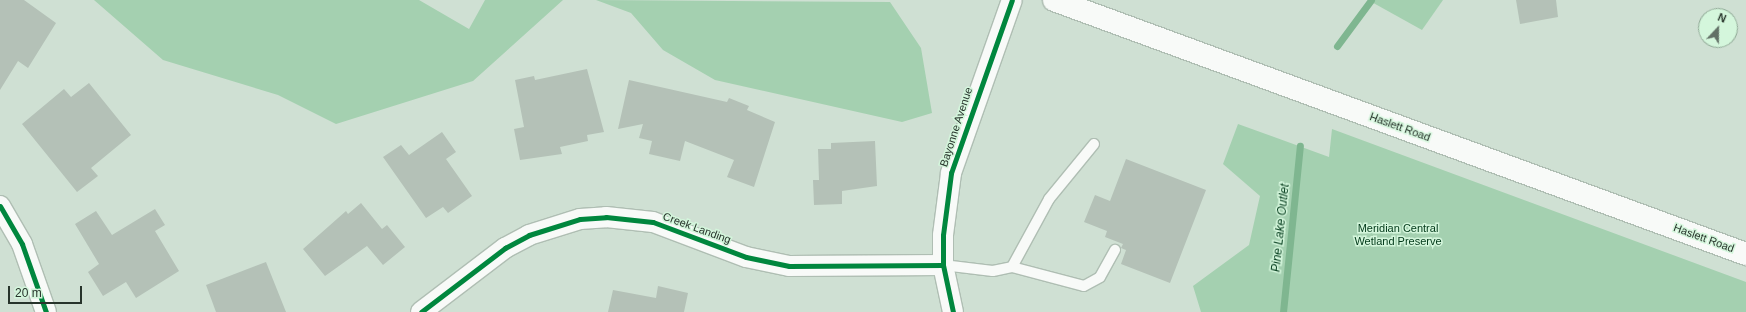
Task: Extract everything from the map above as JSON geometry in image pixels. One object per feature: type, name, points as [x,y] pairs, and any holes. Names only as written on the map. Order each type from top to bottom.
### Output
[{"type":"main road","name":"Haslett Road","points":[[1054,0],[1746,254]]},
{"type":"street","name":"Bayonne Avenue","points":[[953,312],[943,265],[943,235],[951,173],[1012,0]]},
{"type":"street","points":[[0,206],[22,244],[46,312]]},
{"type":"street","name":"Creek Landing","points":[[422,312],[505,248],[554,225],[587,219],[630,218],[653,222],[746,257],[788,266],[943,265]]},
{"type":"lane","points":[[1012,267],[1049,200],[1094,144]]},
{"type":"lane","points":[[943,265],[993,272],[1012,267],[1084,286],[1100,277],[1115,250]]},
{"type":"green space","points":[[94,0],[419,0],[469,29],[485,0],[563,0],[473,81],[336,124],[278,95],[163,60]]},
{"type":"green space","points":[[596,0],[890,2],[921,48],[932,113],[902,122],[715,80],[663,50],[631,13]]},
{"type":"green space","points":[[1368,0],[1443,0],[1422,30]]},
{"type":"green space","name":"Meridian Central Wetland Preserve","points":[[1238,124],[1329,157],[1332,129],[1746,282],[1746,312],[1201,312],[1193,286],[1249,245],[1260,196],[1223,164]]},
{"type":"building","points":[[0,0],[24,0],[56,23],[28,68],[18,61],[0,90]]},
{"type":"building","points":[[1516,0],[1556,0],[1558,17],[1520,24]]},
{"type":"building","points":[[587,69],[604,132],[587,135],[588,141],[560,147],[562,154],[520,160],[514,129],[524,127],[515,80],[534,76],[535,80]]},
{"type":"building","points":[[629,80],[727,102],[729,98],[749,106],[747,110],[775,122],[754,187],[727,177],[734,160],[685,141],[680,161],[649,154],[652,141],[639,138],[643,124],[618,129]]},
{"type":"building","points":[[89,83],[131,135],[91,168],[98,176],[77,192],[22,124],[64,89],[71,97]]},
{"type":"building","points":[[442,132],[456,152],[446,159],[472,196],[448,213],[443,207],[426,218],[383,157],[401,145],[409,155]]},
{"type":"building","points":[[875,141],[877,186],[842,191],[842,204],[814,205],[813,180],[819,180],[818,149],[831,149],[831,143]]},
{"type":"building","points":[[1126,159],[1206,190],[1170,283],[1121,264],[1126,250],[1121,248],[1123,244],[1105,237],[1107,231],[1084,222],[1095,195],[1110,201]]},
{"type":"building","points":[[361,203],[382,229],[387,225],[405,247],[383,265],[367,246],[325,276],[303,249],[346,211],[348,214]]},
{"type":"building","points":[[155,209],[165,225],[155,231],[179,271],[136,298],[126,282],[103,296],[88,272],[99,264],[75,224],[96,211],[112,235]]},
{"type":"building","points":[[266,262],[286,312],[216,312],[206,285]]},
{"type":"building","points":[[658,286],[688,293],[684,312],[608,312],[613,290],[656,298]]},
{"type":"waterway","name":"Pine Lake Outlet","points":[[1337,46],[1371,0]]},
{"type":"waterway","name":"Pine Lake Outlet","points":[[1283,312],[1300,146]]},
{"type":"cycle path","points":[[953,312],[943,265],[943,235],[951,173],[1012,0]]},
{"type":"cycle path","points":[[0,206],[22,244],[46,312]]},
{"type":"cycle path","points":[[421,312],[505,248],[529,235],[580,219],[606,217],[653,222],[746,257],[789,266],[943,265]]}]
